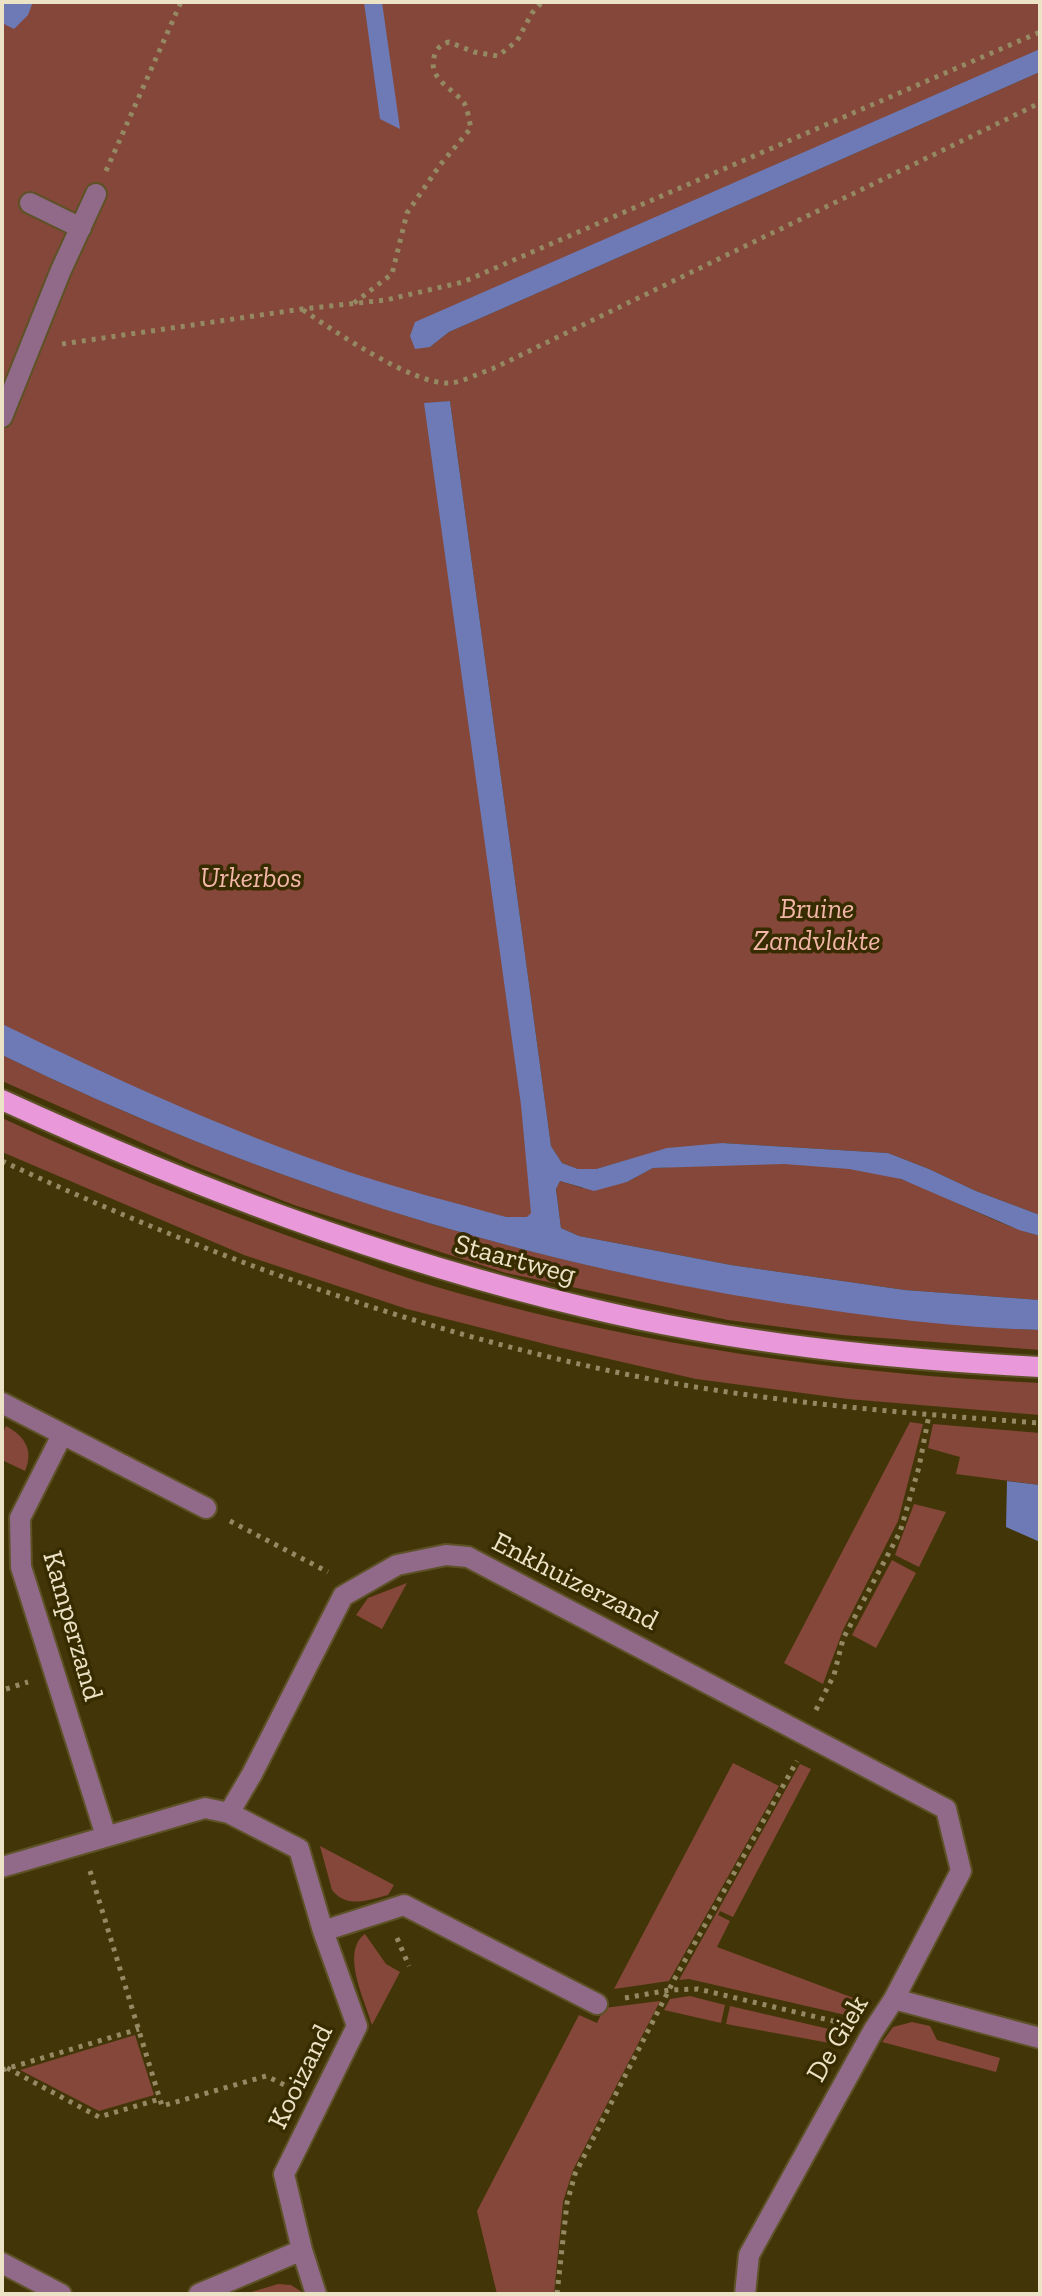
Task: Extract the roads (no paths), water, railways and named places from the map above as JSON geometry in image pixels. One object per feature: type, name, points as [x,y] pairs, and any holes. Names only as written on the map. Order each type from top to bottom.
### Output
[{"type":"main road","name":"Staartweg","points":[[2,1100],[191,1184],[360,1243],[523,1292],[621,1315],[776,1343],[927,1360],[1040,1367]]},
{"type":"street","points":[[2,417],[96,194]]},
{"type":"street","points":[[30,203],[81,228]]},
{"type":"street","points":[[2,1403],[206,1508]]},
{"type":"street","name":"Kamperzand","points":[[62,1435],[20,1518],[21,1567],[106,1836]]},
{"type":"street","name":"Enkhuizerzand","points":[[229,1813],[343,1596],[397,1565],[446,1555],[468,1557],[946,1809]]},
{"type":"street","points":[[2,1867],[205,1808],[229,1813]]},
{"type":"street","name":"De Giek","points":[[745,2294],[749,2255],[873,2031],[894,1999],[961,1871],[946,1809]]},
{"type":"street","name":"Kooizand","points":[[229,1813],[299,1849],[323,1931],[357,2026],[284,2174],[316,2294]]},
{"type":"street","points":[[323,1931],[404,1905],[597,2004]]},
{"type":"street","points":[[894,1999],[1040,2038]]},
{"type":"street","points":[[200,2294],[302,2250]]},
{"type":"street","points":[[2,2263],[61,2294]]},
{"type":"water","points":[[3,2],[33,2],[28,15],[14,29],[2,23]]},
{"type":"water","points":[[364,2],[382,2],[400,129],[380,119]]},
{"type":"water","points":[[1040,49],[1040,72],[449,332],[430,347],[415,349],[410,336],[415,322]]},
{"type":"water","points":[[450,401],[551,1146],[562,1163],[578,1169],[596,1169],[667,1148],[722,1143],[888,1153],[1040,1215],[1040,1236],[1019,1230],[901,1179],[849,1169],[784,1164],[653,1168],[627,1182],[594,1191],[560,1181],[556,1189],[561,1228],[579,1236],[731,1265],[905,1290],[1040,1300],[1040,1330],[911,1321],[782,1303],[680,1285],[480,1238],[286,1176],[96,1099],[2,1055],[2,1024],[170,1102],[343,1170],[506,1217],[527,1217],[531,1213],[521,1105],[424,403]]},
{"type":"water","points":[[1007,1481],[1040,1485],[1040,1542],[1006,1527]]},
{"type":"park label","name":"Urkerbos","points":[[251,879]]},
{"type":"park label","name":"Bruine Zandvlakte","points":[[817,926]]}]
